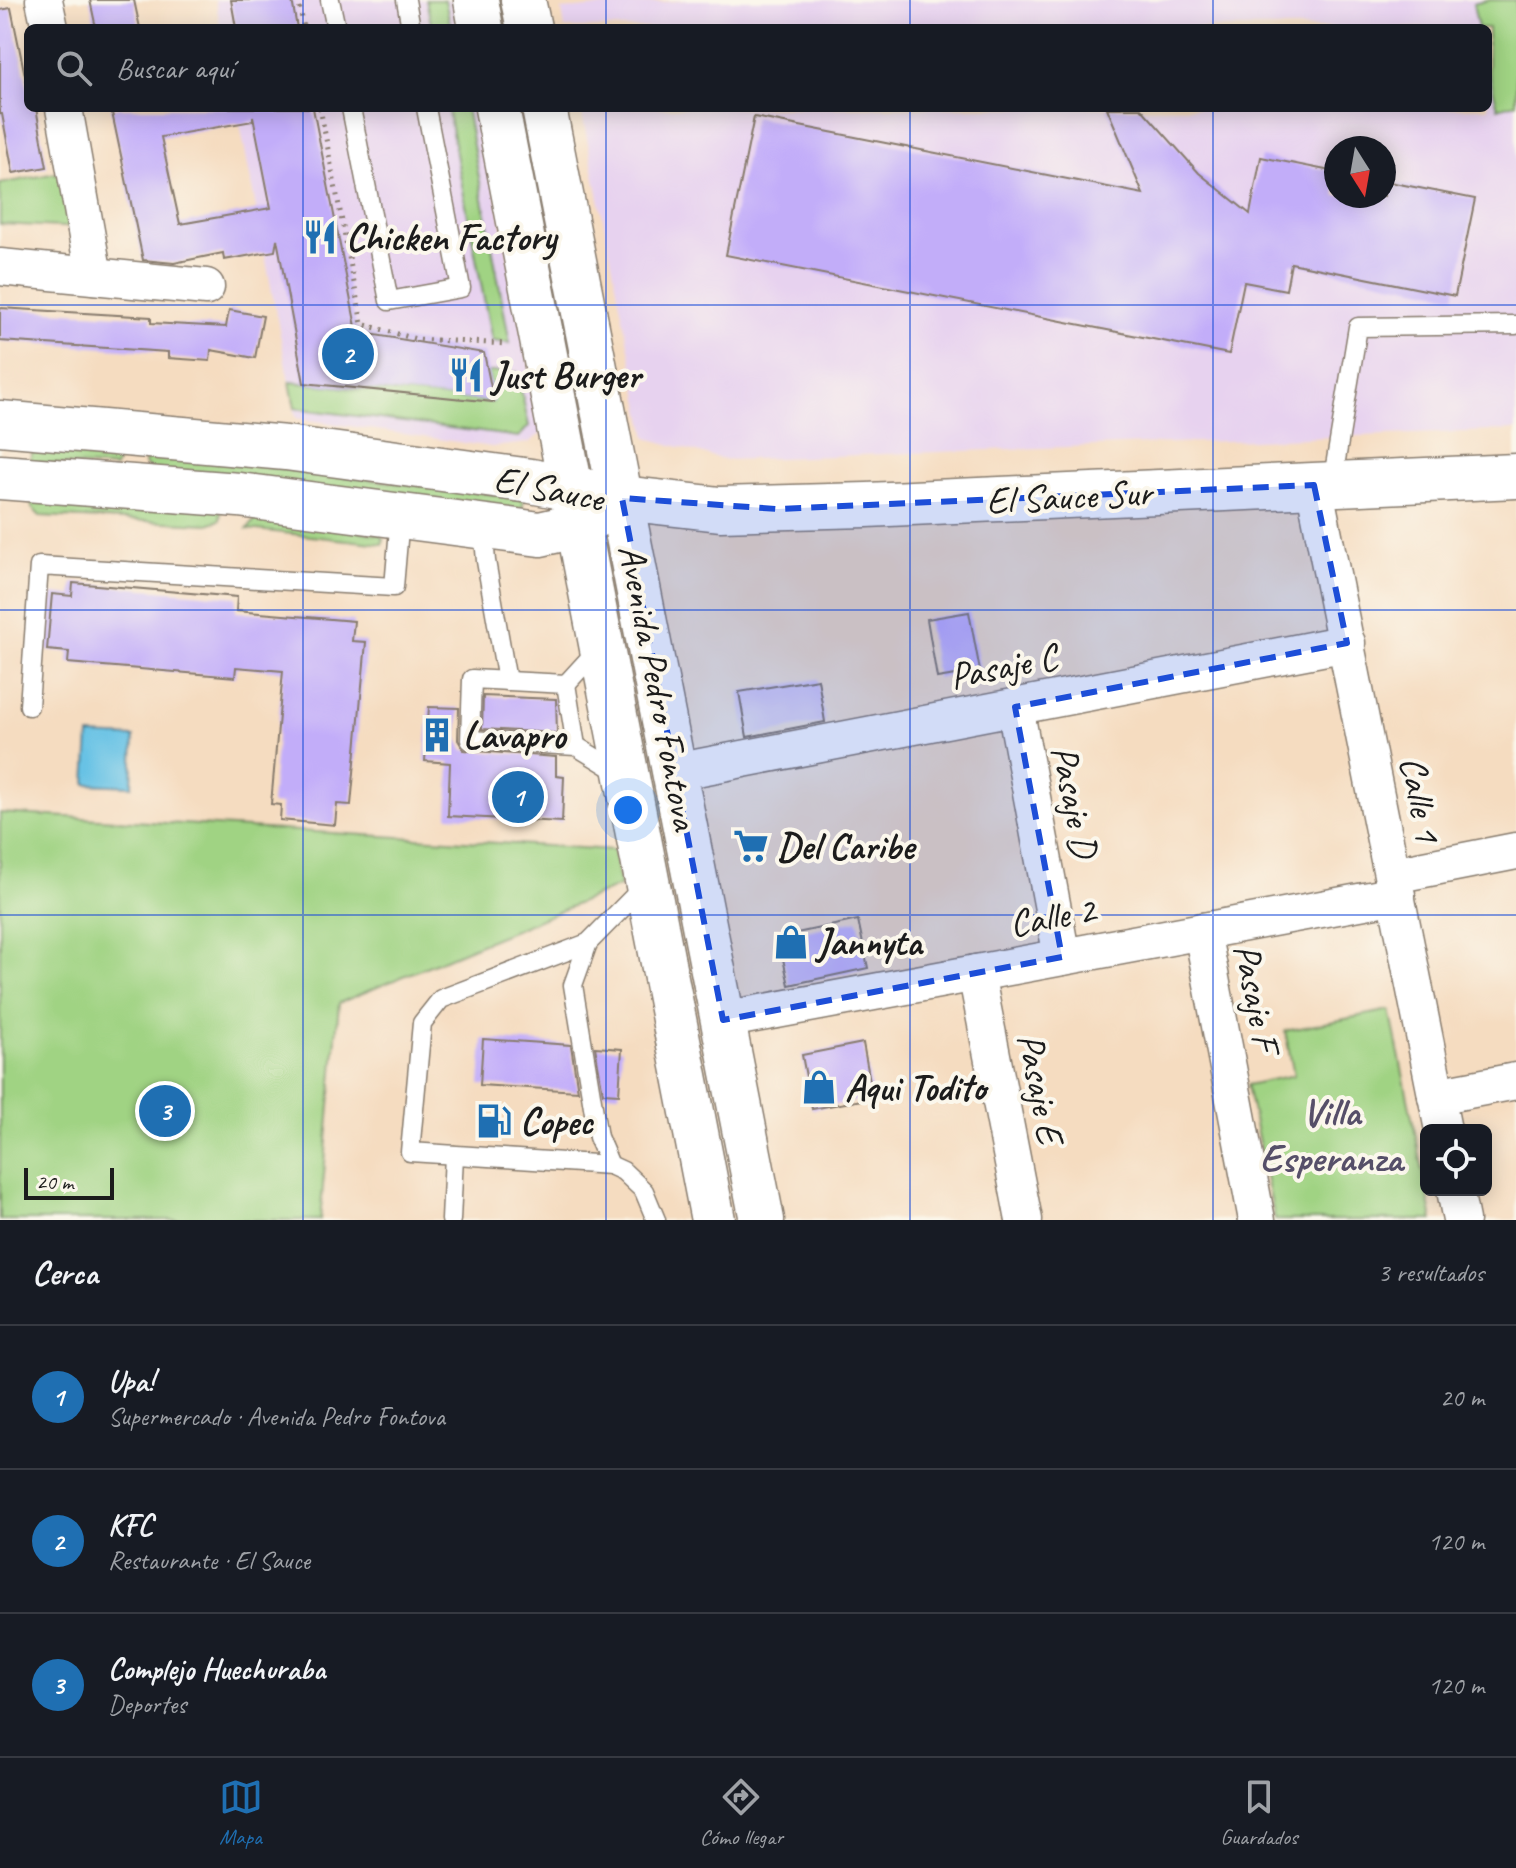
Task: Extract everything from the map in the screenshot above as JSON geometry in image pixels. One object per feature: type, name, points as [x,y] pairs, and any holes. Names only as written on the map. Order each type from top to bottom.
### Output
[{"type":"street","points":[[44,0],[49,24]]},
{"type":"street","points":[[476,0],[480,24]]},
{"type":"street","points":[[523,0],[528,24]]},
{"type":"street","points":[[65,112],[94,276]]},
{"type":"street","name":"Avenida Pedro Fontova","points":[[498,112],[713,1220]]},
{"type":"street","name":"Avenida Pedro Fontova","points":[[545,112],[762,1220]]},
{"type":"street","points":[[0,267],[206,287]]},
{"type":"street","points":[[0,474],[10,454],[11,433],[4,423]]},
{"type":"street","name":"El Sauce","points":[[4,423],[286,448],[576,506],[622,498]]},
{"type":"street","points":[[135,486],[130,459],[133,448],[144,434]]},
{"type":"street","name":"El Sauce","points":[[0,474],[239,495],[540,534],[576,506]]},
{"type":"street","name":"El Sauce Sur","points":[[622,498],[720,509],[777,509],[1516,476]]},
{"type":"street","name":"Calle 1","points":[[1323,484],[1347,643],[1439,1113]]},
{"type":"street","name":"Pasaje C","points":[[675,772],[1347,643]]},
{"type":"street","name":"Pasaje D","points":[[1015,707],[1062,957]]},
{"type":"street","name":"Calle 2","points":[[723,1020],[1202,931],[1395,885],[1516,851]]},
{"type":"street","name":"Pasaje F","points":[[1202,931],[1257,1220]]},
{"type":"street","name":"Pasaje E","points":[[976,973],[1024,1220]]},
{"type":"street","points":[[1439,1113],[1516,1081]]},
{"type":"street","points":[[1456,1196],[1461,1220]]},
{"type":"lane","points":[[330,0],[335,24]]},
{"type":"lane","points":[[406,0],[410,24]]},
{"type":"lane","points":[[352,112],[389,301],[461,288],[427,112]]},
{"type":"lane","points":[[1323,484],[1358,327],[1516,325]]},
{"type":"lane","points":[[29,706],[39,566],[394,587],[400,517]]},
{"type":"lane","points":[[483,527],[507,681]]},
{"type":"lane","points":[[566,684],[602,644]]},
{"type":"lane","points":[[566,684],[472,679],[470,740],[576,746],[629,779]]},
{"type":"lane","points":[[566,684],[576,746]]},
{"type":"lane","points":[[649,881],[588,943],[441,999],[422,1023],[410,1152],[610,1165],[623,1171],[644,1191],[656,1220]]},
{"type":"lane","points":[[588,943],[573,985],[598,1137],[610,1165]]},
{"type":"lane","points":[[451,1220],[454,1155]]},
{"type":"path","points":[[298,0],[303,24]]},
{"type":"highlighted area","points":[[1314,485],[1347,643],[1015,707],[1062,957],[723,1020],[622,498],[777,509]]},
{"type":"shaded area","points":[[215,0],[458,0],[463,24],[220,24]]},
{"type":"shaded area","points":[[688,0],[1516,0],[1516,430],[725,460],[647,438],[582,112],[1492,112],[1492,24],[564,24],[562,10]]},
{"type":"shaded area","points":[[238,112],[480,112],[542,433],[528,443],[492,447],[296,418]]},
{"type":"green space","points":[[426,0],[445,0],[450,24],[431,24]]},
{"type":"green space","points":[[1489,0],[1516,0],[1516,103],[1498,108],[1492,84],[1492,24],[1477,24],[1473,4]]},
{"type":"green space","points":[[448,112],[467,112],[510,343],[492,341]]},
{"type":"green space","points":[[71,170],[82,228],[0,224],[0,184]]},
{"type":"green space","points":[[488,372],[517,372],[529,426],[519,437],[295,408],[290,382],[493,402]]},
{"type":"green space","points":[[30,442],[122,447],[115,468],[29,462],[33,451]]},
{"type":"green space","points":[[148,453],[524,498],[522,510],[151,471],[144,464]]},
{"type":"green space","points":[[31,496],[221,509],[220,520],[208,524],[40,516],[32,508]]},
{"type":"green space","points":[[261,513],[380,535],[384,539],[382,544],[247,529]]},
{"type":"green space","points":[[0,813],[613,850],[620,886],[339,1003],[320,1220],[0,1220]]},
{"type":"green space","points":[[1390,1010],[1420,1157],[1420,1196],[1428,1196],[1433,1220],[1275,1220],[1247,1085],[1294,1075],[1285,1031]]},
{"type":"water","points":[[89,735],[134,737],[132,786],[86,784]]},
{"type":"building","points":[[90,0],[134,0],[139,24],[95,24]]},
{"type":"building","points":[[231,0],[292,0],[296,24],[235,24]]},
{"type":"building","points":[[11,8],[24,71],[24,112],[37,112],[47,167],[13,173],[0,114],[0,10]]},
{"type":"building","points":[[112,112],[314,112],[357,332],[484,353],[494,402],[304,383],[277,239],[275,251],[224,260],[223,253],[174,263],[143,260]],"holes":[[[253,116],[271,208],[180,224],[161,137],[253,121]]]},
{"type":"building","points":[[1109,112],[1145,112],[1199,173],[1250,214],[1261,157],[1324,170],[1324,208],[1396,208],[1396,183],[1475,199],[1455,296],[1291,263],[1286,290],[1244,282],[1229,354],[726,255],[754,117],[1143,194]]},
{"type":"building","points":[[0,308],[151,317],[151,323],[226,327],[229,310],[263,316],[255,358],[211,350],[210,361],[168,358],[168,352],[0,341]]},
{"type":"building","points":[[73,583],[237,597],[236,611],[354,621],[352,641],[366,642],[351,805],[337,804],[335,825],[280,820],[281,805],[271,804],[283,671],[236,667],[235,677],[68,663],[69,652],[47,650],[52,594],[72,596]]},
{"type":"building","points":[[969,612],[980,671],[937,678],[927,619]]},
{"type":"building","points":[[818,679],[825,722],[747,737],[739,692]]},
{"type":"building","points":[[483,696],[556,699],[557,733],[482,729]]},
{"type":"building","points":[[429,707],[459,708],[458,740],[464,750],[556,757],[556,776],[564,777],[562,822],[448,816],[450,763],[425,761]]},
{"type":"building","points":[[858,920],[868,968],[789,985],[778,937]]},
{"type":"building","points":[[483,1039],[571,1045],[578,1091],[480,1085]]},
{"type":"building","points":[[863,1043],[873,1098],[812,1109],[802,1055]]},
{"type":"building","points":[[595,1047],[622,1049],[619,1094],[603,1093]]},
{"type":"place","name":"Chicken Factory","points":[[320,237]]},
{"type":"place","name":"KFC","points":[[348,354]]},
{"type":"place","name":"Just Burger","points":[[466,375]]},
{"type":"place","name":"Lavapro","points":[[437,735]]},
{"type":"place","name":"Upa!","points":[[518,797]]},
{"type":"place","name":"Del Caribe","points":[[751,846]]},
{"type":"place","name":"Jannyta","points":[[791,942]]},
{"type":"place","name":"Aqui Todito","points":[[819,1087]]},
{"type":"place","name":"Complejo Huechuraba","points":[[165,1111]]},
{"type":"place","name":"Copec","points":[[494,1121]]},
{"type":"district","name":"Villa Esperanza","points":[[1331,1134]]}]
